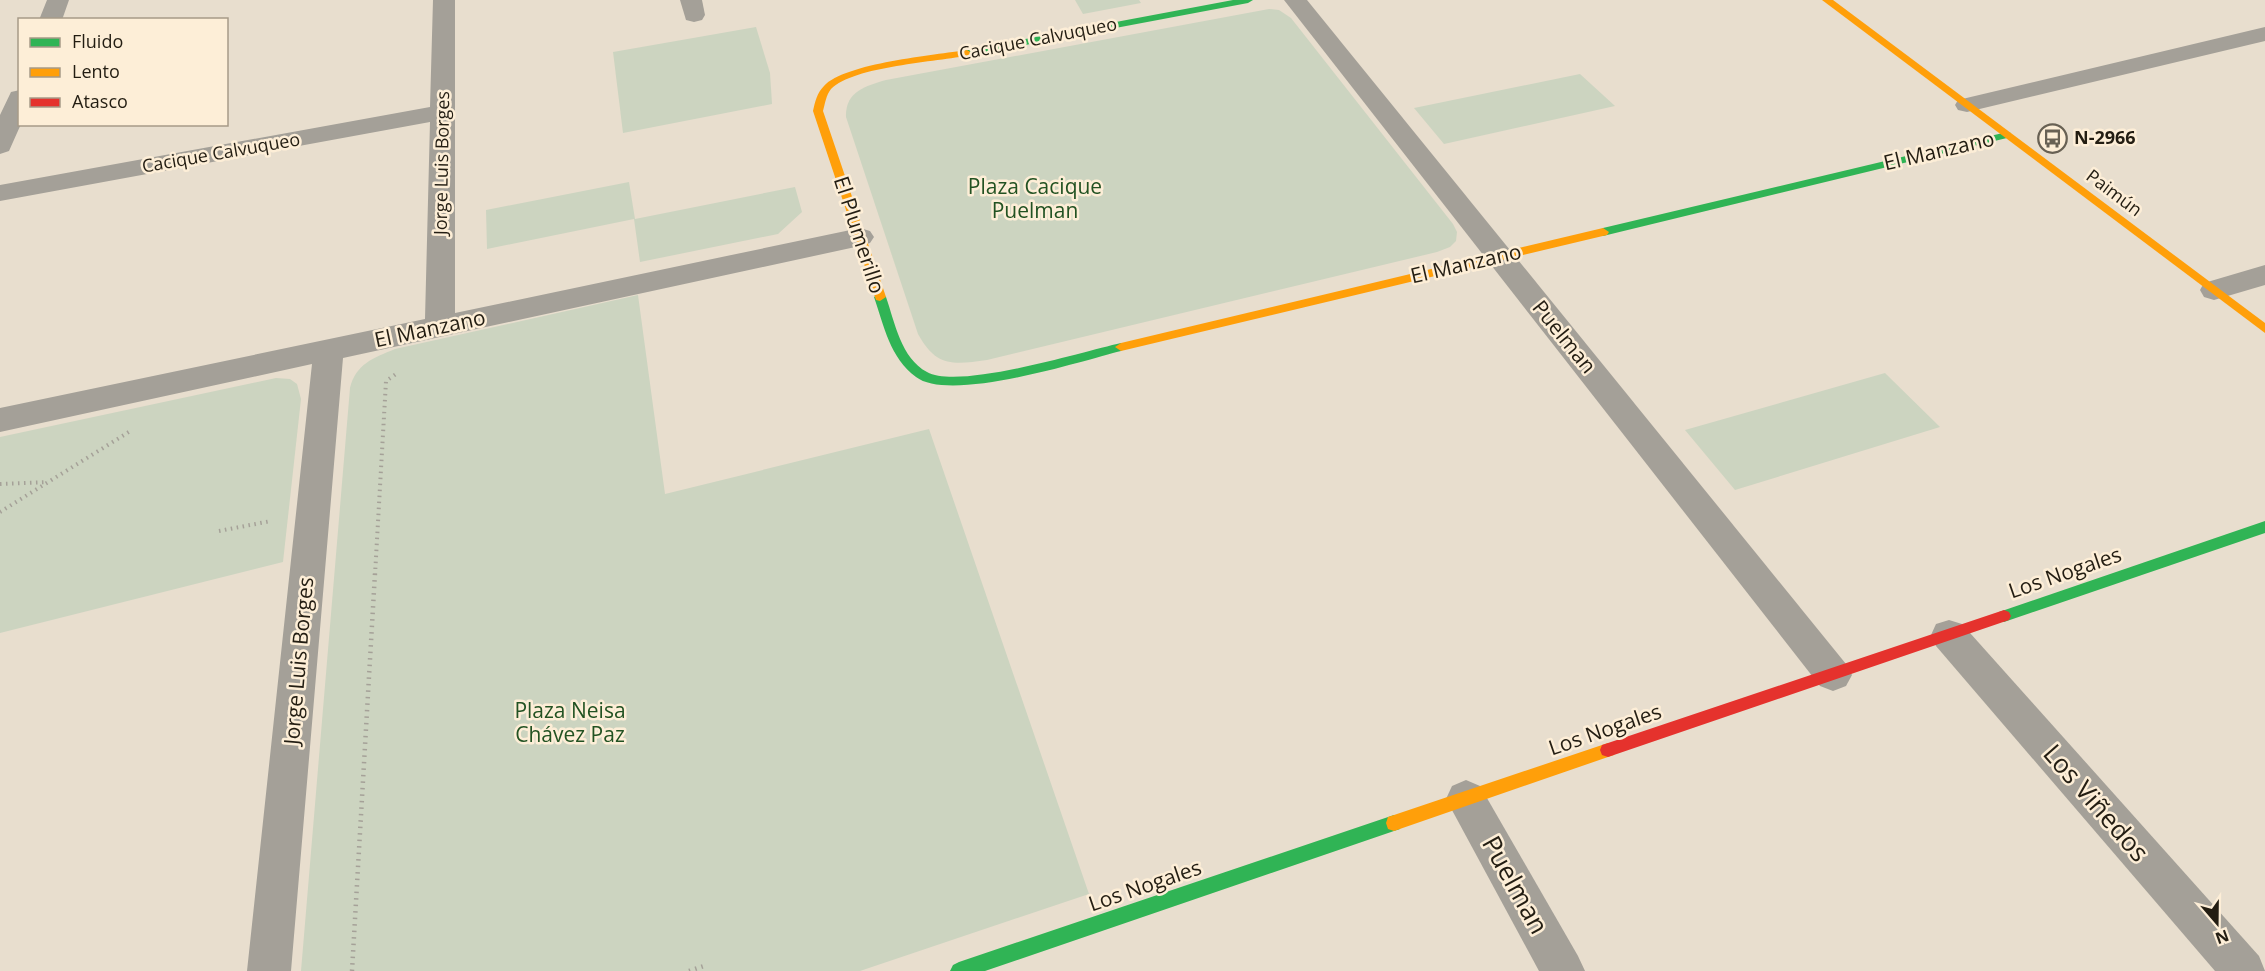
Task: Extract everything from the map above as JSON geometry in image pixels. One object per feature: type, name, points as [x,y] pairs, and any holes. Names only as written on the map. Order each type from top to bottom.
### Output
[{"type":"street","points":[[51,18],[57,0]]},
{"type":"street","name":"Jorge Luis Borges","points":[[440,327],[444,0]]},
{"type":"street","name":"Cacique Calvuqueo","points":[[828,84],[868,71],[1248,0]]},
{"type":"street","name":"Puelman","points":[[1295,0],[1833,675]]},
{"type":"street","name":"Paimún","points":[[1827,0],[2265,329]]},
{"type":"street","name":"El Manzano","points":[[1967,105],[2265,34]]},
{"type":"street","name":"El Plumerillo","points":[[828,84],[819,97],[818,111],[896,345],[907,365],[924,378]]},
{"type":"street","points":[[0,146],[18,102]]},
{"type":"street","name":"Cacique Calvuqueo","points":[[0,193],[443,112]]},
{"type":"street","name":"El Manzano","points":[[924,378],[949,383],[979,381],[2007,135]]},
{"type":"street","name":"El Manzano","points":[[0,420],[860,237]]},
{"type":"street","points":[[2214,290],[2265,275]]},
{"type":"street","name":"Jorge Luis Borges","points":[[269,971],[329,350]]},
{"type":"street","name":"Los Nogales","points":[[958,971],[2265,527]]},
{"type":"street","name":"Los Viñedos","points":[[1949,635],[2244,971]]},
{"type":"street","name":"Puelman","points":[[1466,799],[1563,971]]},
{"type":"path","points":[[352,971],[386,381],[404,367]]},
{"type":"path","points":[[0,512],[136,428]]},
{"type":"path","points":[[0,484],[49,482]]},
{"type":"path","points":[[219,531],[276,520]]},
{"type":"path","points":[[689,971],[707,965]]},
{"type":"green space","points":[[1075,0],[1139,0],[1141,3],[1083,14]]},
{"type":"green space","name":"Plaza Cacique Puelman","points":[[1269,9],[1279,10],[1291,18],[1453,224],[1457,232],[1456,241],[1450,247],[1437,252],[987,360],[955,363],[932,353],[918,334],[846,117],[849,102],[853,96],[864,88],[886,80]]},
{"type":"green space","points":[[756,27],[770,73],[772,104],[623,133],[613,52]]},
{"type":"green space","points":[[1580,74],[1615,106],[1444,144],[1414,108]]},
{"type":"green space","points":[[629,182],[635,219],[795,187],[802,212],[778,234],[640,262],[634,219],[487,249],[486,210]]},
{"type":"green space","name":"Plaza Neisa Chávez Paz","points":[[638,295],[665,494],[929,429],[1089,894],[860,971],[301,971],[350,388],[356,373],[366,363],[395,349]]},
{"type":"green space","points":[[1885,373],[1940,427],[1735,490],[1685,430]]},
{"type":"green space","points":[[276,378],[290,379],[297,384],[301,399],[283,562],[0,633],[0,437]]},
{"type":"traffic: fast","points":[[967,53],[1248,0]]},
{"type":"traffic: fast","points":[[1603,232],[2007,135]]},
{"type":"traffic: fast","points":[[880,297],[896,345],[904,358],[921,375],[940,382],[979,381],[1121,347]]},
{"type":"traffic: fast","points":[[2004,616],[2265,527]]},
{"type":"traffic: fast","points":[[959,971],[1394,823]]},
{"type":"traffic: slow","points":[[1827,0],[2265,329]]},
{"type":"traffic: slow","points":[[880,297],[818,111],[822,97],[829,86],[854,74],[967,53]]},
{"type":"traffic: slow","points":[[1121,347],[1603,232]]},
{"type":"traffic: slow","points":[[1394,823],[1608,750]]},
{"type":"traffic: jam","points":[[1608,750],[2004,616]]},
{"type":"place","name":"N-2966","points":[[2053,138]]}]
